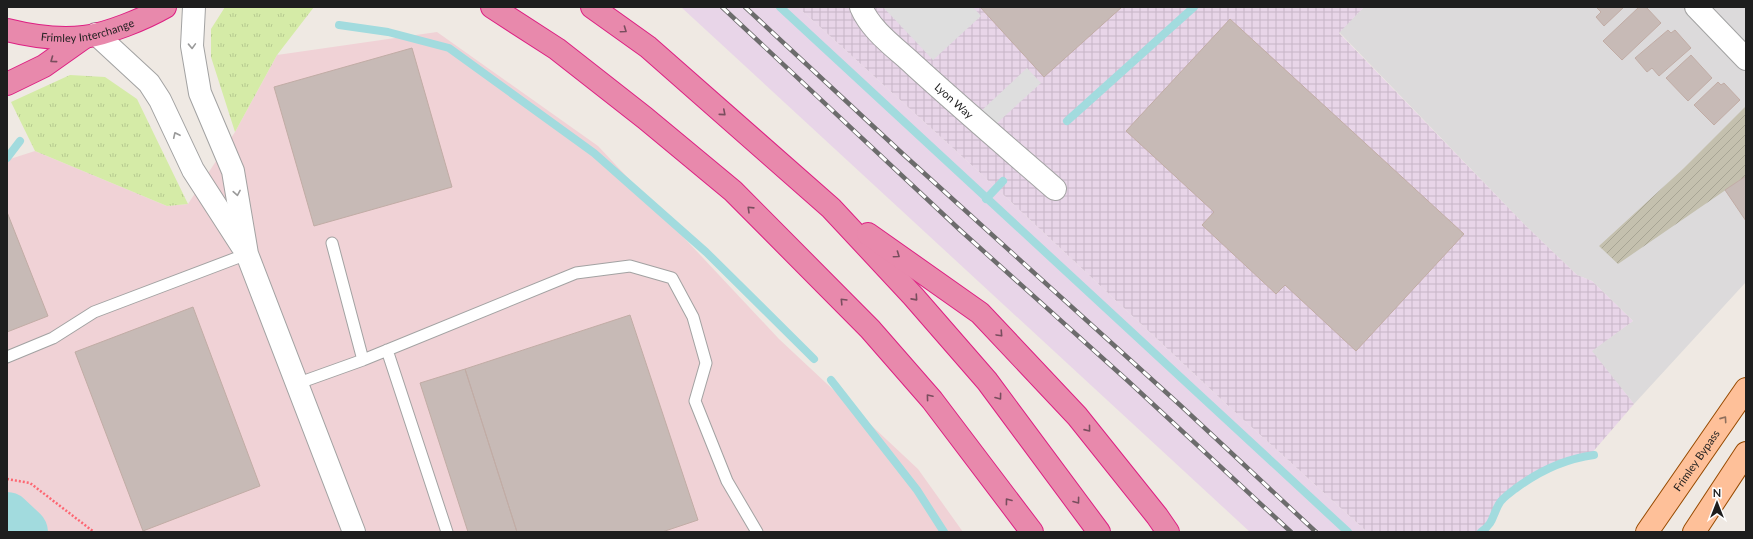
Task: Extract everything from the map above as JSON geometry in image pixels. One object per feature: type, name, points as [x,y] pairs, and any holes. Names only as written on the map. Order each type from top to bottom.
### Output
[{"type":"highway","name":"Frimley Interchange","points":[[7,30],[40,36],[90,35],[152,14],[165,7]]},
{"type":"highway","points":[[492,7],[557,49],[645,118],[744,202],[870,329],[932,400],[1032,532]]},
{"type":"highway","points":[[592,7],[648,47],[831,208],[912,296],[987,381],[1099,532]]},
{"type":"highway","points":[[7,84],[44,66],[90,35]]},
{"type":"highway","points":[[831,208],[980,313],[1077,416],[1144,499],[1168,532]]},
{"type":"main road","name":"Frimley Bypass","points":[[1647,532],[1746,389]]},
{"type":"main road","points":[[1694,532],[1746,453]]},
{"type":"street","points":[[194,7],[192,46],[200,93],[233,171],[247,254],[296,384],[320,440],[354,532]]},
{"type":"street","name":"Lyon Way","points":[[861,7],[868,21],[880,33],[947,95],[1054,189]]},
{"type":"street","points":[[1696,7],[1746,59]]},
{"type":"street","points":[[90,35],[149,83],[160,100],[192,170],[247,254]]},
{"type":"lane","points":[[332,243],[363,360]]},
{"type":"lane","points":[[7,357],[53,338],[94,312],[247,254]]},
{"type":"lane","points":[[296,384],[363,360],[576,273],[630,266],[672,278],[693,317],[706,363],[695,401],[727,481],[756,532]]},
{"type":"lane","points":[[387,350],[447,532]]},
{"type":"path","points":[[7,479],[30,483],[94,532]]},
{"type":"shaded area","points":[[681,7],[798,7],[978,171],[1224,402],[1367,532],[1250,532]]},
{"type":"shaded area","points":[[798,7],[1364,7],[1339,33],[1524,224],[1577,275],[1592,281],[1633,321],[1592,351],[1634,404],[1591,454],[1562,462],[1509,492],[1500,504],[1499,514],[1479,532],[1367,532],[1224,402],[978,171]]},
{"type":"shaded area","points":[[883,7],[973,7],[981,16],[933,60]]},
{"type":"shaded area","points":[[1364,7],[1746,7],[1746,282],[1634,404],[1591,351],[1633,321],[1592,281],[1577,275],[1524,224],[1339,32]]},
{"type":"shaded area","points":[[437,32],[598,146],[779,339],[918,469],[963,532],[7,532],[7,160],[35,151],[167,206],[188,204],[235,132],[277,55]]},
{"type":"shaded area","points":[[1027,68],[1041,83],[995,125],[981,111]]},
{"type":"shaded area","points":[[1746,106],[1746,176],[1618,264],[1599,246],[1684,168]]},
{"type":"green space","points":[[225,7],[314,7],[277,55],[235,132],[211,57],[211,29]]},
{"type":"green space","points":[[70,75],[105,77],[137,99],[188,204],[167,206],[35,151],[11,102]]},
{"type":"building","points":[[980,7],[1122,7],[1044,77]]},
{"type":"building","points":[[1596,7],[1624,7],[1604,26],[1596,17],[1601,12]]},
{"type":"building","points":[[1639,7],[1646,7],[1661,23],[1622,60],[1603,41]]},
{"type":"building","points":[[1230,19],[1464,234],[1356,351],[1285,285],[1276,294],[1202,225],[1214,212],[1126,131]]},
{"type":"building","points":[[1668,30],[1671,33],[1675,30],[1691,48],[1659,76],[1652,68],[1647,72],[1635,58]]},
{"type":"building","points":[[412,48],[452,187],[314,226],[274,87]]},
{"type":"building","points":[[1691,55],[1712,78],[1688,101],[1666,78]]},
{"type":"building","points":[[1718,82],[1721,85],[1724,83],[1740,100],[1714,125],[1694,105]]},
{"type":"building","points":[[1746,176],[1746,221],[1725,190]]},
{"type":"building","points":[[7,212],[48,316],[7,332]]},
{"type":"building","points":[[193,307],[260,486],[143,531],[75,352]]},
{"type":"building","points":[[630,315],[698,520],[662,532],[517,532],[465,369]]},
{"type":"building","points":[[465,369],[517,532],[468,532],[420,383]]},
{"type":"waterway","points":[[780,7],[1348,532]]},
{"type":"waterway","points":[[1067,121],[1194,7]]},
{"type":"waterway","points":[[339,25],[388,32],[449,48],[594,153],[706,252],[814,359]]},
{"type":"waterway","points":[[7,158],[20,141]]},
{"type":"waterway","points":[[986,199],[1003,181]]},
{"type":"waterway","points":[[831,380],[917,490],[944,532]]},
{"type":"waterway","points":[[1481,532],[1491,522],[1500,502],[1524,483],[1552,467],[1572,459],[1594,455]]},
{"type":"waterway","points":[[7,517],[23,532]]},
{"type":"railway","points":[[722,7],[960,230],[1128,381],[1291,532]]},
{"type":"railway","points":[[745,7],[904,155],[1180,405],[1316,532]]}]
